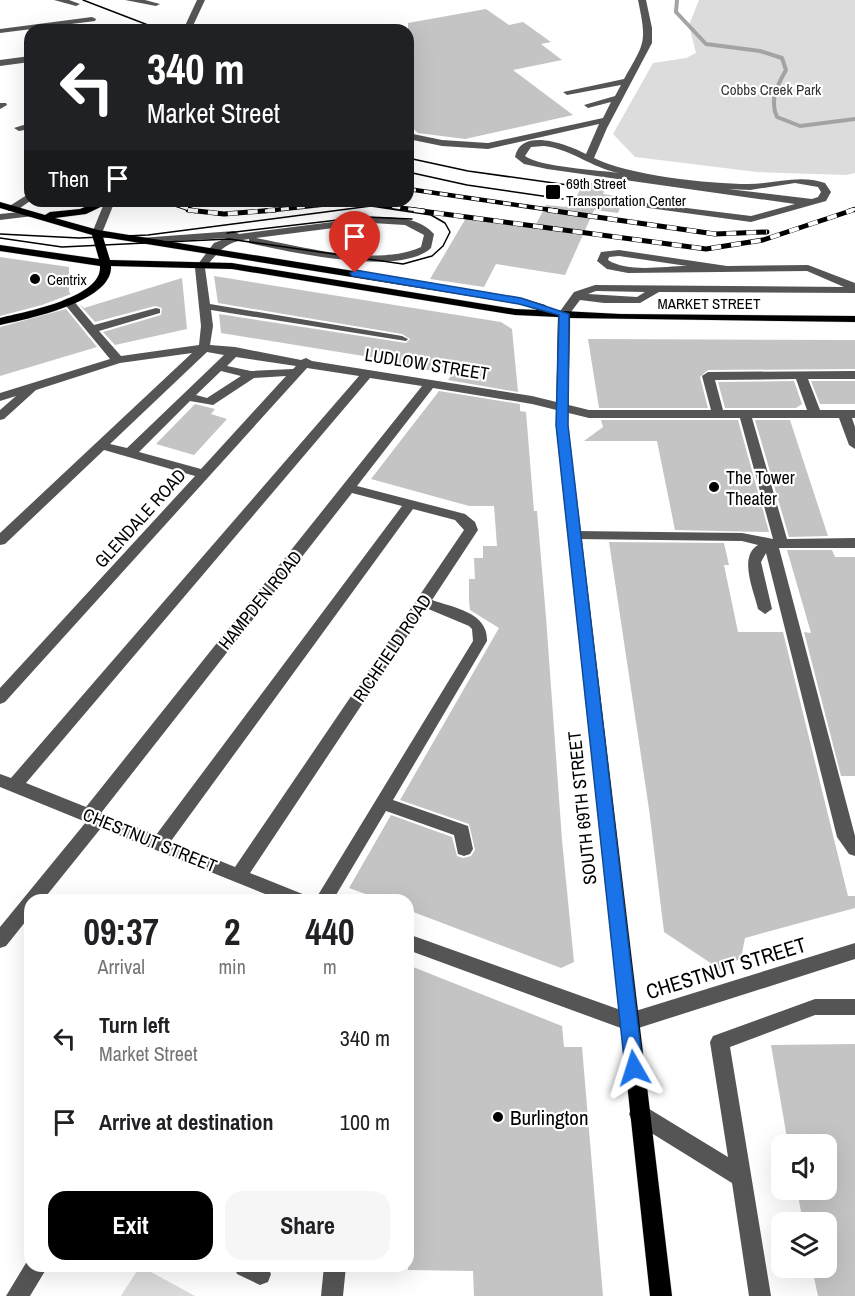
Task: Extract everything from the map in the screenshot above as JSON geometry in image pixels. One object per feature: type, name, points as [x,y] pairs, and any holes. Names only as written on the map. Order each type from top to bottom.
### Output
[{"type":"main road","name":"MARKET STREET","points":[[0,205],[97,232],[521,301],[564,314]]},
{"type":"main road","points":[[29,214],[82,212],[94,207]]},
{"type":"main road","points":[[0,322],[93,292],[101,285],[106,272],[97,232]]},
{"type":"main road","name":"MARKET STREET","points":[[0,248],[104,262],[239,267],[515,312],[620,317],[855,319]]},
{"type":"main road","name":"SOUTH 69TH STREET","points":[[564,314],[562,425],[660,1296]]},
{"type":"street","points":[[58,0],[76,4]]},
{"type":"street","points":[[129,0],[156,4]]},
{"type":"street","points":[[190,24],[201,0]]},
{"type":"street","points":[[588,160],[604,124],[646,48],[649,38],[642,0]]},
{"type":"street","points":[[59,24],[92,20]]},
{"type":"street","points":[[0,31],[24,28]]},
{"type":"street","points":[[0,63],[24,60]]},
{"type":"street","points":[[567,92],[628,81]]},
{"type":"street","points":[[588,105],[619,98]]},
{"type":"street","points":[[414,137],[442,143],[488,146],[604,124]]},
{"type":"street","points":[[604,124],[525,147],[520,157],[527,162],[548,166],[783,200],[812,202]]},
{"type":"street","points":[[19,128],[24,127]]},
{"type":"street","points":[[544,143],[562,145],[603,167],[619,170],[736,186],[768,185],[790,180],[811,181],[822,185],[826,192],[822,199],[751,219],[634,203]]},
{"type":"street","points":[[12,209],[24,200]]},
{"type":"street","points":[[97,232],[107,207]]},
{"type":"street","points":[[0,217],[29,214]]},
{"type":"street","points":[[144,240],[230,235],[353,219],[410,223],[422,227],[429,234],[430,241],[421,252],[393,258],[364,258],[235,238]]},
{"type":"street","points":[[0,541],[204,348],[207,326],[200,276],[202,265],[221,243],[235,238],[371,220]]},
{"type":"street","points":[[723,268],[618,253],[605,254],[602,261],[611,267],[628,270],[808,268],[855,289]]},
{"type":"street","points":[[564,314],[577,296],[604,300],[640,300],[657,288],[855,289]]},
{"type":"street","points":[[68,301],[118,360]]},
{"type":"street","points":[[204,306],[402,339]]},
{"type":"street","points":[[92,329],[156,311]]},
{"type":"street","name":"LUDLOW STREET","points":[[0,397],[118,360],[204,348],[235,351],[301,367],[368,373],[431,383],[589,414],[849,414]]},
{"type":"street","points":[[131,452],[235,351]]},
{"type":"street","points":[[217,367],[251,375],[301,367]]},
{"type":"street","name":"GLENDALE ROAD","points":[[0,698],[301,367]]},
{"type":"street","points":[[7,783],[368,373]]},
{"type":"street","points":[[187,397],[209,402],[251,375]]},
{"type":"street","points":[[800,375],[815,414]]},
{"type":"street","points":[[718,414],[708,376],[855,375]]},
{"type":"street","name":"HAMPDEN ROAD","points":[[36,894],[93,817],[431,383]]},
{"type":"street","points":[[0,416],[36,385]]},
{"type":"street","points":[[745,414],[846,837],[855,849]]},
{"type":"street","points":[[849,414],[855,445]]},
{"type":"street","points":[[101,445],[204,474]]},
{"type":"street","name":"RICHFIELD ROAD","points":[[239,875],[471,530],[470,525],[460,517],[350,488]]},
{"type":"street","points":[[160,843],[410,504]]},
{"type":"street","points":[[575,536],[742,537],[776,544],[855,543]]},
{"type":"street","points":[[765,609],[754,562],[757,552],[776,544]]},
{"type":"street","points":[[328,894],[480,640],[481,632],[471,620],[423,602]]},
{"type":"street","name":"CHESTNUT STREET","points":[[7,783],[239,875],[272,894]]},
{"type":"street","points":[[383,803],[462,831],[464,849]]},
{"type":"street","name":"HAMPDEN ROAD","points":[[0,940],[24,910]]},
{"type":"street","points":[[414,944],[629,1022]]},
{"type":"street","name":"CHESTNUT STREET","points":[[629,1022],[855,951]]},
{"type":"street","points":[[760,1296],[720,1042],[815,1006],[855,1007]]},
{"type":"street","points":[[639,1114],[741,1177]]},
{"type":"street","points":[[18,1296],[33,1272]]},
{"type":"street","points":[[332,1296],[334,1272]]},
{"type":"green space","name":"Cobbs Creek Park","points":[[699,0],[855,0],[855,173],[846,175],[757,172],[635,157],[613,134],[653,63],[686,58],[696,53],[689,25]]},
{"type":"green space","points":[[136,1272],[151,1272],[195,1296],[121,1296]]},
{"type":"building","points":[[486,9],[509,25],[523,22],[551,42],[541,44],[562,60],[513,70],[573,115],[465,139],[418,133],[414,129],[414,24],[408,23]]},
{"type":"building","name":"69th Street Transportation Center","points":[[584,182],[607,185],[603,194],[624,197],[618,213],[594,210],[565,275],[496,264],[484,287],[430,279],[466,218],[534,228],[546,205],[566,207],[569,203],[573,204]]},
{"type":"building","name":"Centrix","points":[[0,257],[69,267],[69,292],[71,294],[42,305],[0,316]]},
{"type":"building","points":[[214,276],[501,322],[512,329],[518,392],[448,380],[452,374],[381,362],[382,359],[221,333],[219,314],[406,343],[410,339],[402,334],[218,303]]},
{"type":"building","points":[[182,278],[187,329],[115,345],[103,332],[161,315],[162,308],[155,306],[95,322],[79,304],[84,308]]},
{"type":"building","points":[[66,309],[97,347],[0,376],[0,327]]},
{"type":"building","points":[[588,339],[855,340],[855,369],[708,370],[700,377],[708,408],[599,408]]},
{"type":"building","points":[[794,381],[802,404],[796,408],[725,408],[718,382]]},
{"type":"building","points":[[811,381],[855,381],[855,404],[820,404]]},
{"type":"building","points":[[439,391],[520,404],[520,411],[526,412],[534,511],[537,511],[562,840],[574,962],[561,968],[414,912],[414,894],[366,894],[349,888],[391,815],[452,837],[457,856],[463,858],[471,856],[475,850],[469,824],[400,800],[499,628],[470,610],[469,600],[469,579],[475,579],[474,558],[483,558],[483,546],[497,546],[494,506],[469,506],[371,479]]},
{"type":"building","points":[[195,404],[215,409],[211,414],[227,419],[194,455],[156,444]]},
{"type":"building","name":"The Tower Theater","points":[[601,420],[738,420],[769,532],[675,530],[657,441],[584,441],[603,427]]},
{"type":"building","points":[[755,420],[790,420],[828,536],[789,537]]},
{"type":"building","points":[[609,542],[724,543],[729,565],[724,565],[738,632],[783,632],[848,896],[855,896],[855,908],[745,938],[741,958],[721,970],[664,932],[649,809]]},
{"type":"building","points":[[787,550],[832,550],[835,557],[855,557],[855,776],[841,776],[804,632],[811,633]]},
{"type":"building","name":"Burlington","points":[[414,967],[562,1026],[564,1047],[582,1047],[603,1296],[474,1296],[473,1271],[414,1270]]},
{"type":"building","points":[[855,1044],[855,1296],[818,1296],[814,1278],[837,1278],[837,1212],[801,1212],[799,1200],[837,1200],[837,1134],[786,1134],[771,1045]]},
{"type":"waterway","points":[[677,0],[676,12],[706,44],[760,51],[782,58],[786,70],[774,98],[777,117],[800,126],[855,119]]},
{"type":"tram line","points":[[83,0],[145,24]]},
{"type":"tram line","points":[[414,159],[468,171],[568,185]]},
{"type":"tram line","points":[[414,173],[467,185],[563,199]]},
{"type":"tram line","points":[[0,234],[79,238],[148,235],[363,207]]},
{"type":"tram line","points":[[0,238],[62,247],[229,239],[403,264],[432,256],[443,246],[450,232],[445,223],[431,215],[378,207]]},
{"type":"tram line","points":[[227,233],[364,217],[412,219]]},
{"type":"railway","points":[[414,190],[558,211]]},
{"type":"railway","points":[[183,207],[194,211]]},
{"type":"railway","points":[[272,210],[302,207]]},
{"type":"railway","points":[[395,207],[425,211]]},
{"type":"railway","points":[[849,211],[855,209]]},
{"type":"railway","points":[[188,210],[194,211]]},
{"type":"railway","points":[[194,211],[224,214],[272,210]]},
{"type":"railway","points":[[265,211],[272,210]]},
{"type":"railway","points":[[414,210],[706,249],[763,240],[853,210]]},
{"type":"railway","points":[[548,210],[715,234],[767,232]]},
{"type":"place","name":"69th Street Transportation Center","points":[[553,192]]},
{"type":"place","name":"Centrix","points":[[35,279]]},
{"type":"place","name":"The Tower Theater","points":[[714,487]]},
{"type":"place","name":"Burlington","points":[[498,1117]]},
{"type":"route","points":[[355,273],[521,301],[564,314],[562,425],[634,1068]]}]
